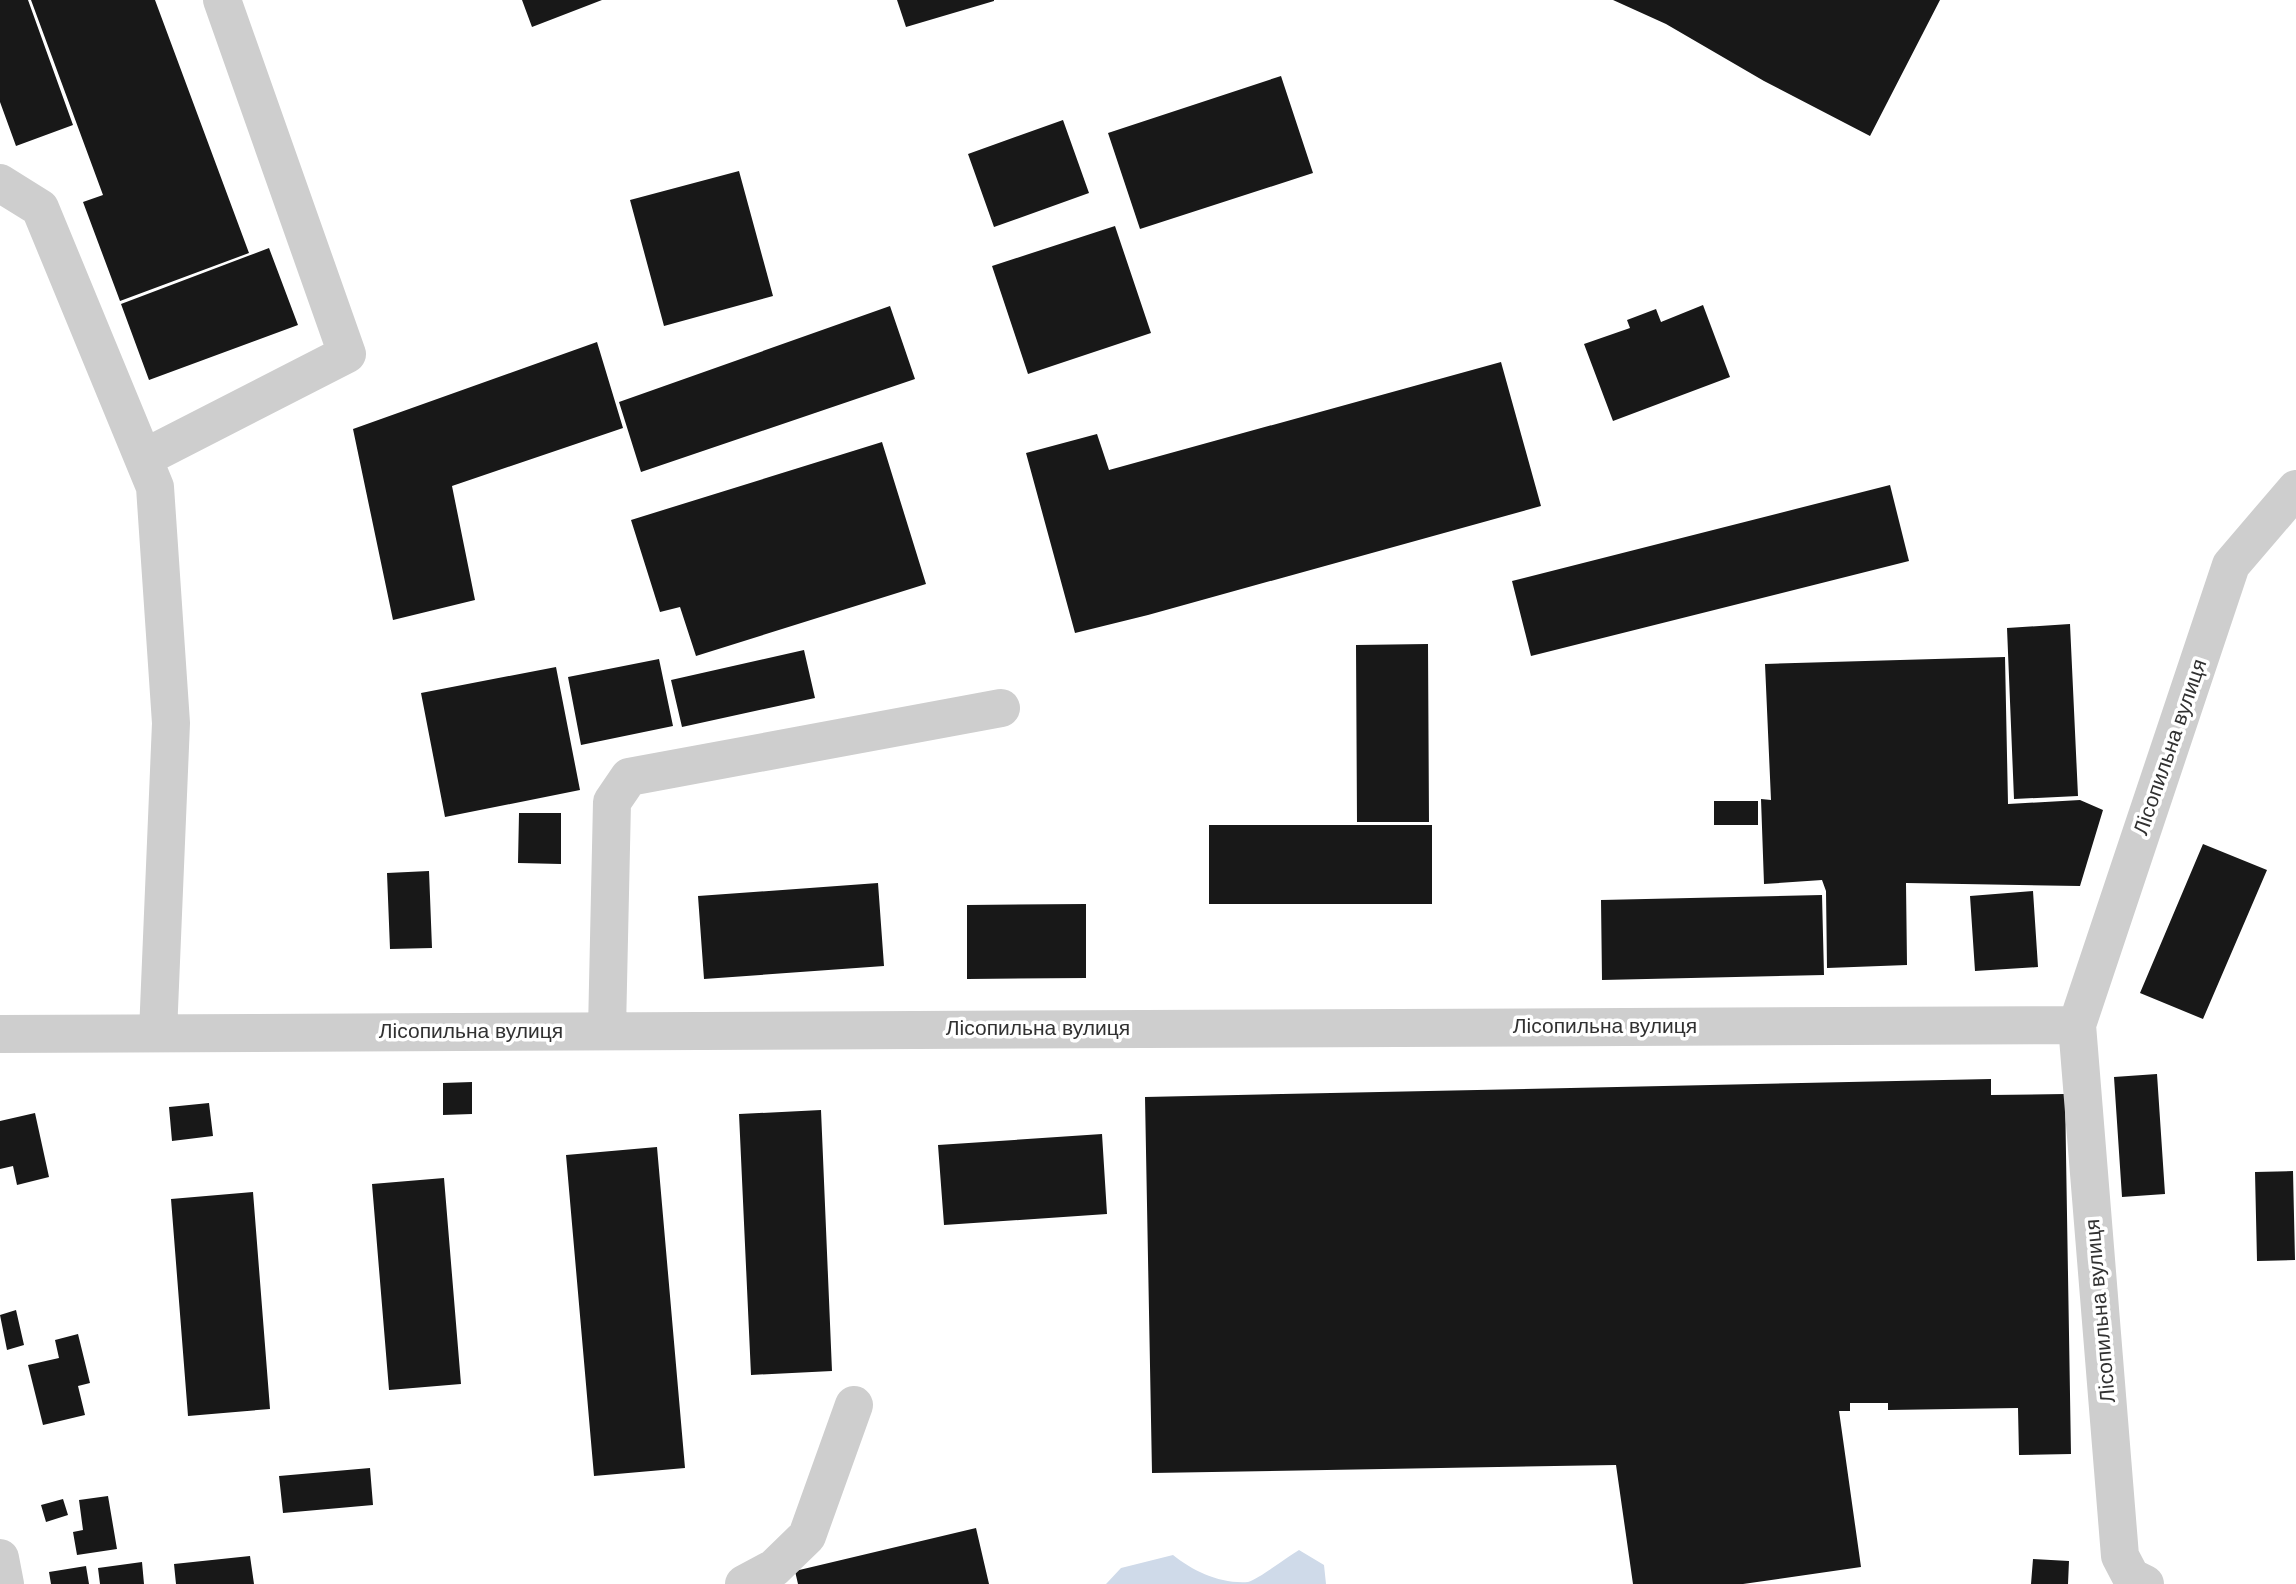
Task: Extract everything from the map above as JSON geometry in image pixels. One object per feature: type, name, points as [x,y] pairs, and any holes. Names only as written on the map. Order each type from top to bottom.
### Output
[{"type":"street","points":[[144,458],[347,354],[222,0]]},
{"type":"street","points":[[0,183],[40,208],[155,487],[171,723],[158,1032]]},
{"type":"street","name":"Лісопильна вулиця","points":[[2145,1584],[2131,1577],[2120,1556],[2077,1025],[2231,565],[2296,489]]},
{"type":"street","points":[[607,1030],[612,802],[629,777],[1000,708]]},
{"type":"street","name":"Лісопильна вулиця","points":[[0,1034],[2077,1025]]},
{"type":"street","points":[[744,1584],[774,1568],[807,1535],[854,1405]]},
{"type":"street","points":[[0,1558],[5,1584]]},
{"type":"water","points":[[1299,1550],[1324,1565],[1326,1584],[1106,1584],[1121,1568],[1173,1555],[1208,1575],[1227,1581],[1248,1582]]},
{"type":"building","points":[[0,0],[28,0],[73,125],[16,146],[0,102]]},
{"type":"building","points":[[31,0],[155,0],[249,253],[120,301],[83,202],[103,195]]},
{"type":"building","points":[[522,0],[602,0],[532,27]]},
{"type":"building","points":[[897,0],[994,0],[994,1],[906,27]]},
{"type":"building","points":[[1613,0],[1940,0],[1870,136],[1764,81],[1666,24]]},
{"type":"building","points":[[1281,76],[1313,173],[1140,229],[1108,133]]},
{"type":"building","points":[[1063,120],[1089,193],[994,227],[968,154]]},
{"type":"building","points":[[739,171],[773,296],[664,326],[630,200]]},
{"type":"building","points":[[1115,226],[1151,333],[1028,374],[992,266]]},
{"type":"building","points":[[269,248],[298,325],[149,380],[121,304]]},
{"type":"building","points":[[1703,305],[1730,377],[1613,421],[1584,344],[1630,328],[1627,320],[1656,309],[1661,322]]},
{"type":"building","points":[[890,306],[915,379],[641,472],[619,402]]},
{"type":"building","points":[[597,342],[623,428],[452,486],[475,600],[393,620],[353,429]]},
{"type":"building","points":[[1501,362],[1541,506],[1075,633],[1026,453],[1097,434],[1109,470]]},
{"type":"building","points":[[882,442],[926,584],[696,656],[680,607],[660,612],[631,520]]},
{"type":"building","points":[[1890,485],[1909,561],[1531,656],[1512,581]]},
{"type":"building","points":[[2070,624],[2078,796],[2014,799],[2007,628]]},
{"type":"building","points":[[1428,644],[1429,822],[1357,822],[1356,645]]},
{"type":"building","points":[[804,650],[815,698],[682,727],[671,680]]},
{"type":"building","points":[[2005,657],[2008,804],[2080,800],[2103,810],[2080,886],[1906,883],[1907,965],[1827,968],[1826,891],[1822,880],[1764,884],[1761,799],[1771,800],[1765,664]]},
{"type":"building","points":[[659,659],[673,726],[581,745],[568,677]]},
{"type":"building","points":[[556,667],[580,790],[445,817],[421,693]]},
{"type":"building","points":[[1714,801],[1758,801],[1758,825],[1714,825]]},
{"type":"building","points":[[519,813],[561,813],[561,864],[518,863]]},
{"type":"building","points":[[1209,825],[1432,825],[1432,904],[1209,904]]},
{"type":"building","points":[[2203,844],[2267,870],[2203,1019],[2140,993]]},
{"type":"building","points":[[429,871],[432,948],[390,949],[387,873]]},
{"type":"building","points":[[878,883],[884,966],[704,979],[698,896]]},
{"type":"building","points":[[2033,891],[2038,967],[1975,971],[1970,896]]},
{"type":"building","points":[[1822,895],[1824,975],[1602,980],[1601,900]]},
{"type":"building","points":[[1086,904],[1086,978],[967,979],[967,905]]},
{"type":"building","points":[[2157,1074],[2165,1194],[2122,1197],[2114,1077]]},
{"type":"building","points":[[1991,1079],[1991,1095],[2065,1094],[2071,1454],[2019,1455],[2018,1408],[1888,1410],[1888,1403],[1850,1403],[1850,1411],[1839,1411],[1861,1567],[1743,1584],[1633,1584],[1616,1465],[1152,1473],[1145,1097]]},
{"type":"building","points":[[472,1082],[472,1114],[443,1115],[443,1083]]},
{"type":"building","points":[[209,1103],[213,1136],[172,1141],[169,1107]]},
{"type":"building","points":[[821,1110],[832,1371],[751,1375],[739,1114]]},
{"type":"building","points":[[35,1113],[49,1177],[17,1185],[13,1166],[0,1169],[0,1121]]},
{"type":"building","points":[[1102,1134],[1107,1214],[944,1225],[938,1145]]},
{"type":"building","points":[[657,1147],[685,1468],[594,1476],[566,1155]]},
{"type":"building","points":[[2293,1171],[2295,1260],[2257,1261],[2255,1172]]},
{"type":"building","points":[[444,1178],[461,1384],[389,1390],[372,1184]]},
{"type":"building","points":[[253,1192],[270,1409],[188,1416],[171,1199]]},
{"type":"building","points":[[16,1310],[24,1345],[7,1350],[0,1315]]},
{"type":"building","points":[[78,1334],[90,1383],[78,1386],[85,1415],[43,1425],[28,1365],[59,1358],[55,1340]]},
{"type":"building","points":[[370,1468],[373,1505],[283,1513],[279,1476]]},
{"type":"building","points":[[108,1496],[117,1549],[77,1555],[73,1532],[83,1530],[79,1500]]},
{"type":"building","points":[[63,1499],[68,1515],[46,1522],[41,1505]]},
{"type":"building","points":[[976,1528],[989,1584],[798,1584],[795,1571]]},
{"type":"building","points":[[250,1556],[254,1584],[176,1584],[174,1564]]},
{"type":"building","points":[[2033,1559],[2069,1561],[2068,1584],[2031,1584]]},
{"type":"building","points":[[142,1562],[144,1584],[100,1584],[98,1568]]},
{"type":"building","points":[[86,1566],[89,1584],[51,1584],[49,1572]]}]
